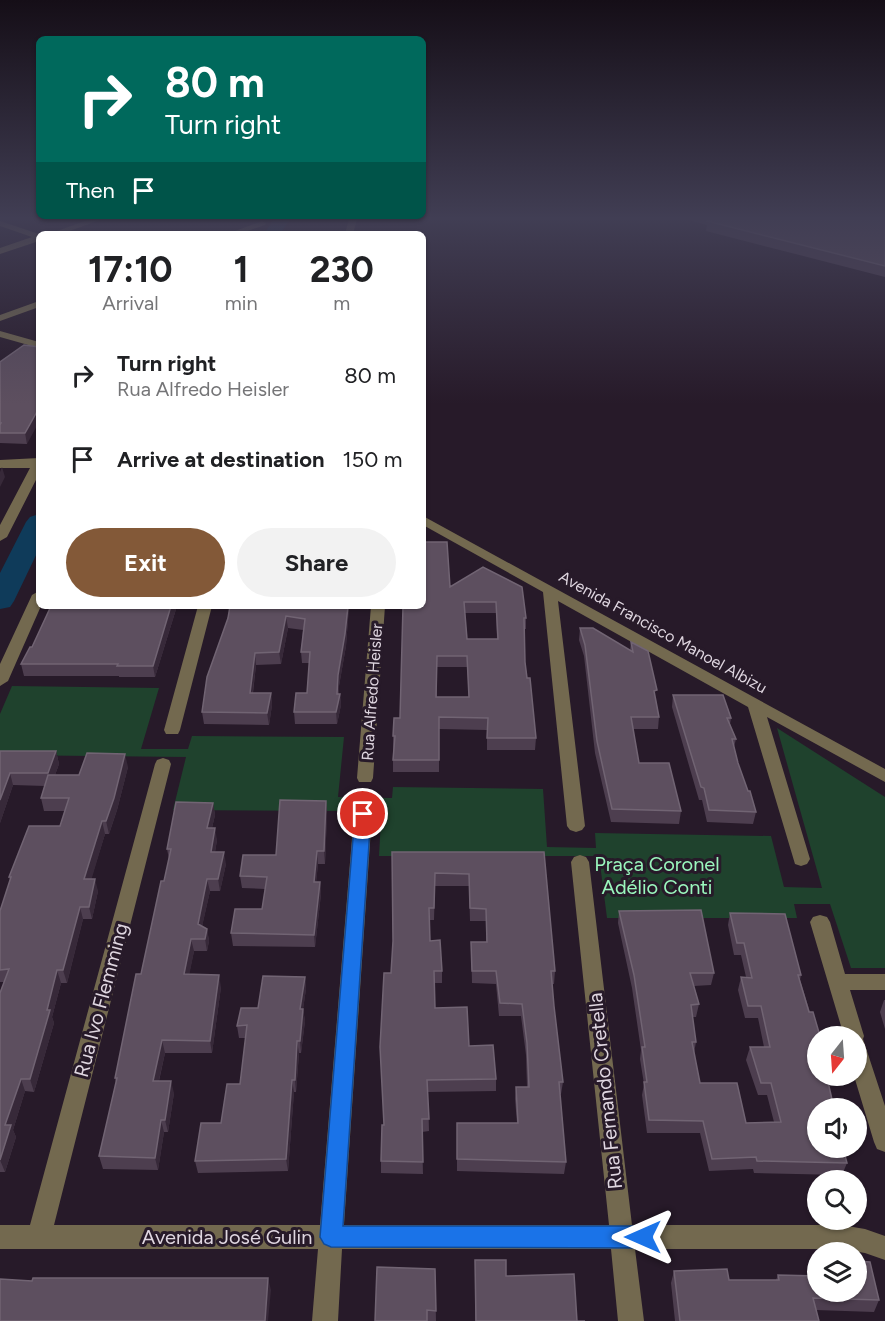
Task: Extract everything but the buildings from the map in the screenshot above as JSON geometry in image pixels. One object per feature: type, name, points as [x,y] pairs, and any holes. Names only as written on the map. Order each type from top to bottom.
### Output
[{"type":"street","points":[[0,318],[36,305]]},
{"type":"street","points":[[0,334],[36,344]]},
{"type":"street","points":[[0,464],[36,464]]},
{"type":"street","points":[[0,537],[36,470]]},
{"type":"street","name":"Avenida Francisco Manoel Albizu","points":[[426,522],[885,776]]},
{"type":"street","points":[[550,590],[576,825]]},
{"type":"street","points":[[0,681],[36,601]]},
{"type":"street","points":[[172,730],[204,609]]},
{"type":"street","name":"Rua Alfredo Heisler","points":[[365,778],[378,609]]},
{"type":"street","points":[[755,704],[801,859]]},
{"type":"street","name":"Rua Ivo Flemming","points":[[39,1237],[163,764]]},
{"type":"street","points":[[325,1321],[363,814]]},
{"type":"street","name":"Rua Fernando Cretella","points":[[580,862],[631,1321]]},
{"type":"street","points":[[820,922],[851,1026]]},
{"type":"street","points":[[838,982],[885,982]]},
{"type":"street","points":[[867,1082],[885,1142]]},
{"type":"street","name":"Avenida José Gulin","points":[[0,1236],[841,1237],[865,1241],[885,1248]]},
{"type":"green space","name":"Praça Coronel Adélio Conti","points":[[12,686],[159,688],[141,749],[188,749],[192,736],[344,737],[338,797],[392,798],[393,787],[543,789],[547,847],[596,848],[595,833],[771,836],[784,887],[822,888],[777,728],[885,797],[885,968],[851,968],[830,904],[794,904],[797,918],[607,918],[599,856],[379,856],[382,801],[345,801],[344,811],[173,810],[186,757],[0,755],[0,714]]},
{"type":"waterway","points":[[0,601],[36,528]]},
{"type":"route","points":[[363,814],[331,1237],[643,1237]]}]
